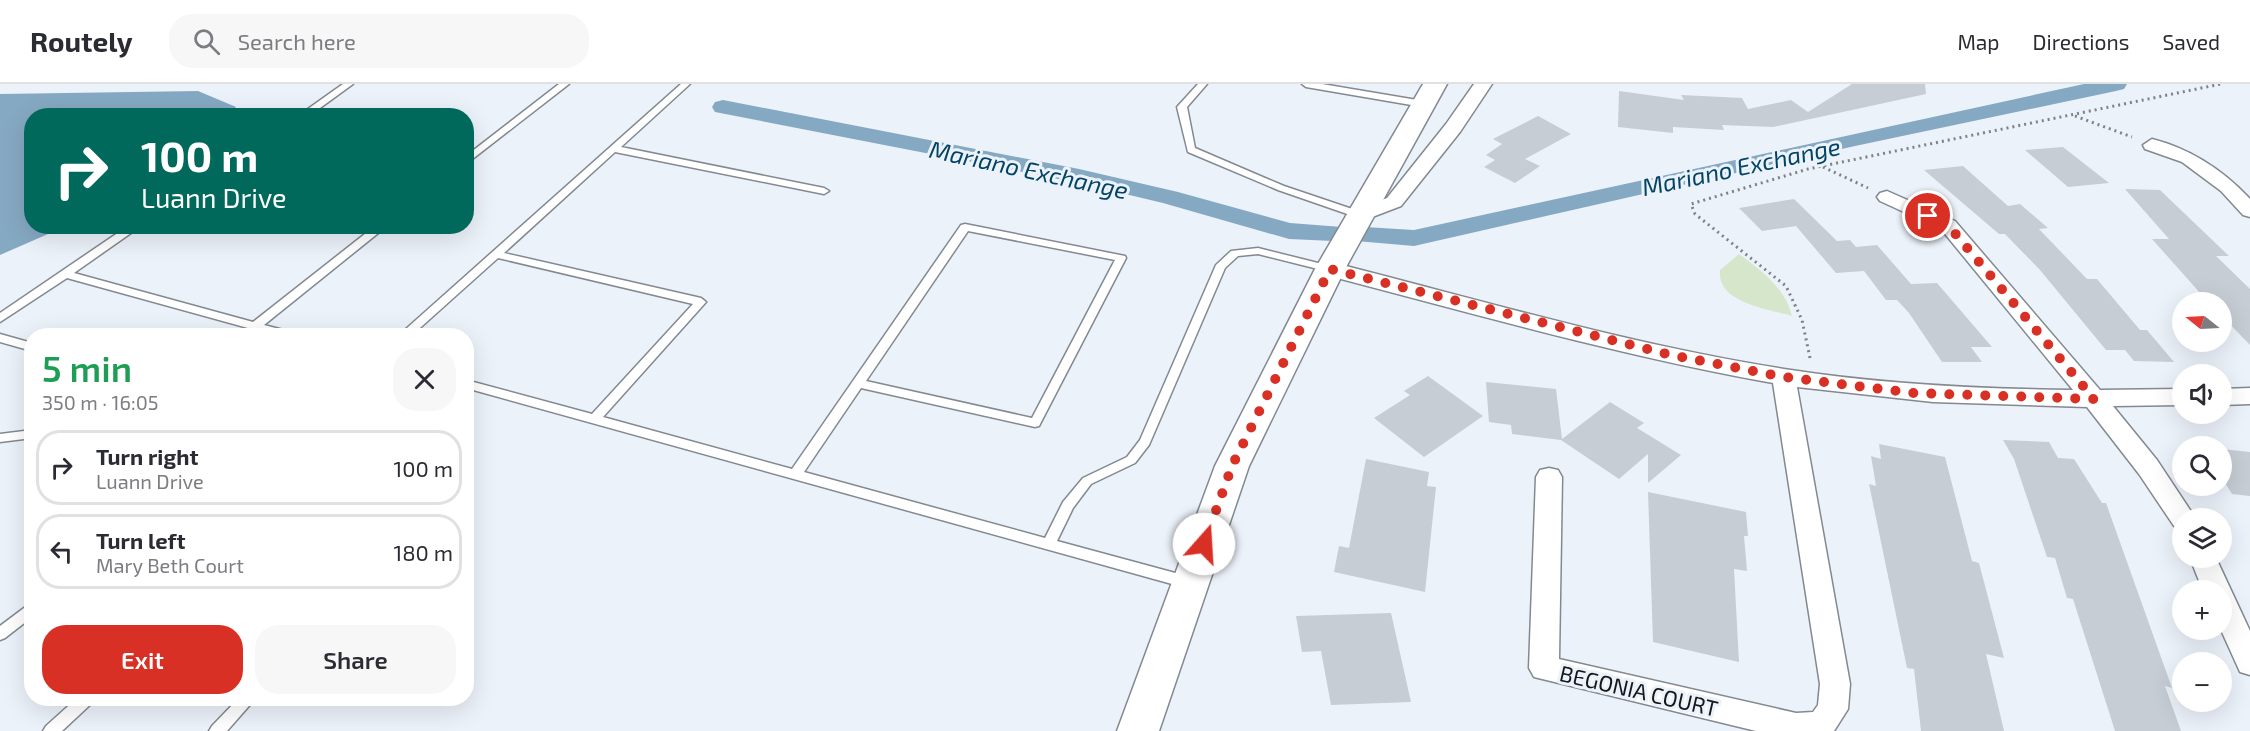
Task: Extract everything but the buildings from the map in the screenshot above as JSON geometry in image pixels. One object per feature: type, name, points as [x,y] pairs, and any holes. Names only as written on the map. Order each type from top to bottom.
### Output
[{"type":"main road","points":[[1138,731],[1232,466],[1330,269],[1429,94]]},
{"type":"street","points":[[1360,215],[1394,202],[1453,128],[1483,84]]},
{"type":"street","points":[[2152,145],[2189,158],[2228,187],[2250,211]]},
{"type":"street","points":[[1887,197],[1948,225],[2148,466],[2175,508]]},
{"type":"street","points":[[1330,269],[1671,355],[1784,377],[1913,393],[2094,399],[2172,398]]},
{"type":"street","name":"BEGONIA COURT","points":[[1549,477],[1544,668],[1796,727],[1821,724],[1833,709],[1835,684],[1784,377]]},
{"type":"street","points":[[2232,397],[2250,396]]},
{"type":"street","points":[[2232,622],[2250,663]]},
{"type":"lane","points":[[314,108],[349,84]]},
{"type":"lane","points":[[474,155],[565,84]]},
{"type":"lane","points":[[413,328],[686,84]]},
{"type":"lane","points":[[1203,84],[1182,106],[1191,150],[1281,188],[1360,215]]},
{"type":"lane","points":[[1306,84],[1429,94]]},
{"type":"lane","points":[[614,149],[824,191]]},
{"type":"lane","points":[[795,475],[858,383],[965,227],[1121,258],[1035,423],[858,383]]},
{"type":"lane","points":[[0,318],[124,234]]},
{"type":"lane","points":[[255,326],[372,234]]},
{"type":"lane","points":[[1049,544],[1068,505],[1087,481],[1131,460],[1145,442],[1220,267],[1235,253],[1258,251],[1330,269]]},
{"type":"lane","points":[[495,254],[700,302],[595,419]]},
{"type":"lane","points":[[65,274],[262,328]]},
{"type":"lane","points":[[0,338],[24,345]]},
{"type":"lane","points":[[474,386],[1191,583]]},
{"type":"lane","points":[[0,438],[24,435]]},
{"type":"lane","points":[[0,634],[24,614]]},
{"type":"lane","points":[[51,731],[78,706]]},
{"type":"lane","points":[[217,731],[241,706]]},
{"type":"path","points":[[1810,360],[1802,320],[1786,286],[1695,214],[1691,204],[1821,166],[2221,84]]},
{"type":"path","points":[[2074,115],[2152,145]]},
{"type":"path","points":[[1821,166],[1887,197]]},
{"type":"green space","points":[[1739,254],[1764,274],[1778,289],[1789,306],[1792,316],[1746,303],[1726,290],[1721,281],[1720,270]]},
{"type":"water","points":[[198,91],[236,107],[24,108],[24,234],[48,234],[0,255],[0,94]]},
{"type":"waterway","name":"Mariano Exchange","points":[[1365,235],[1414,238],[1855,139],[2116,84]]},
{"type":"waterway","name":"Mariano Exchange","points":[[723,107],[1079,176],[1169,197],[1289,231],[1333,233]]},
{"type":"route","points":[[1204,544],[1232,466],[1330,269],[1671,355],[1784,377],[1913,393],[2094,399],[1948,225],[1928,216]]}]
